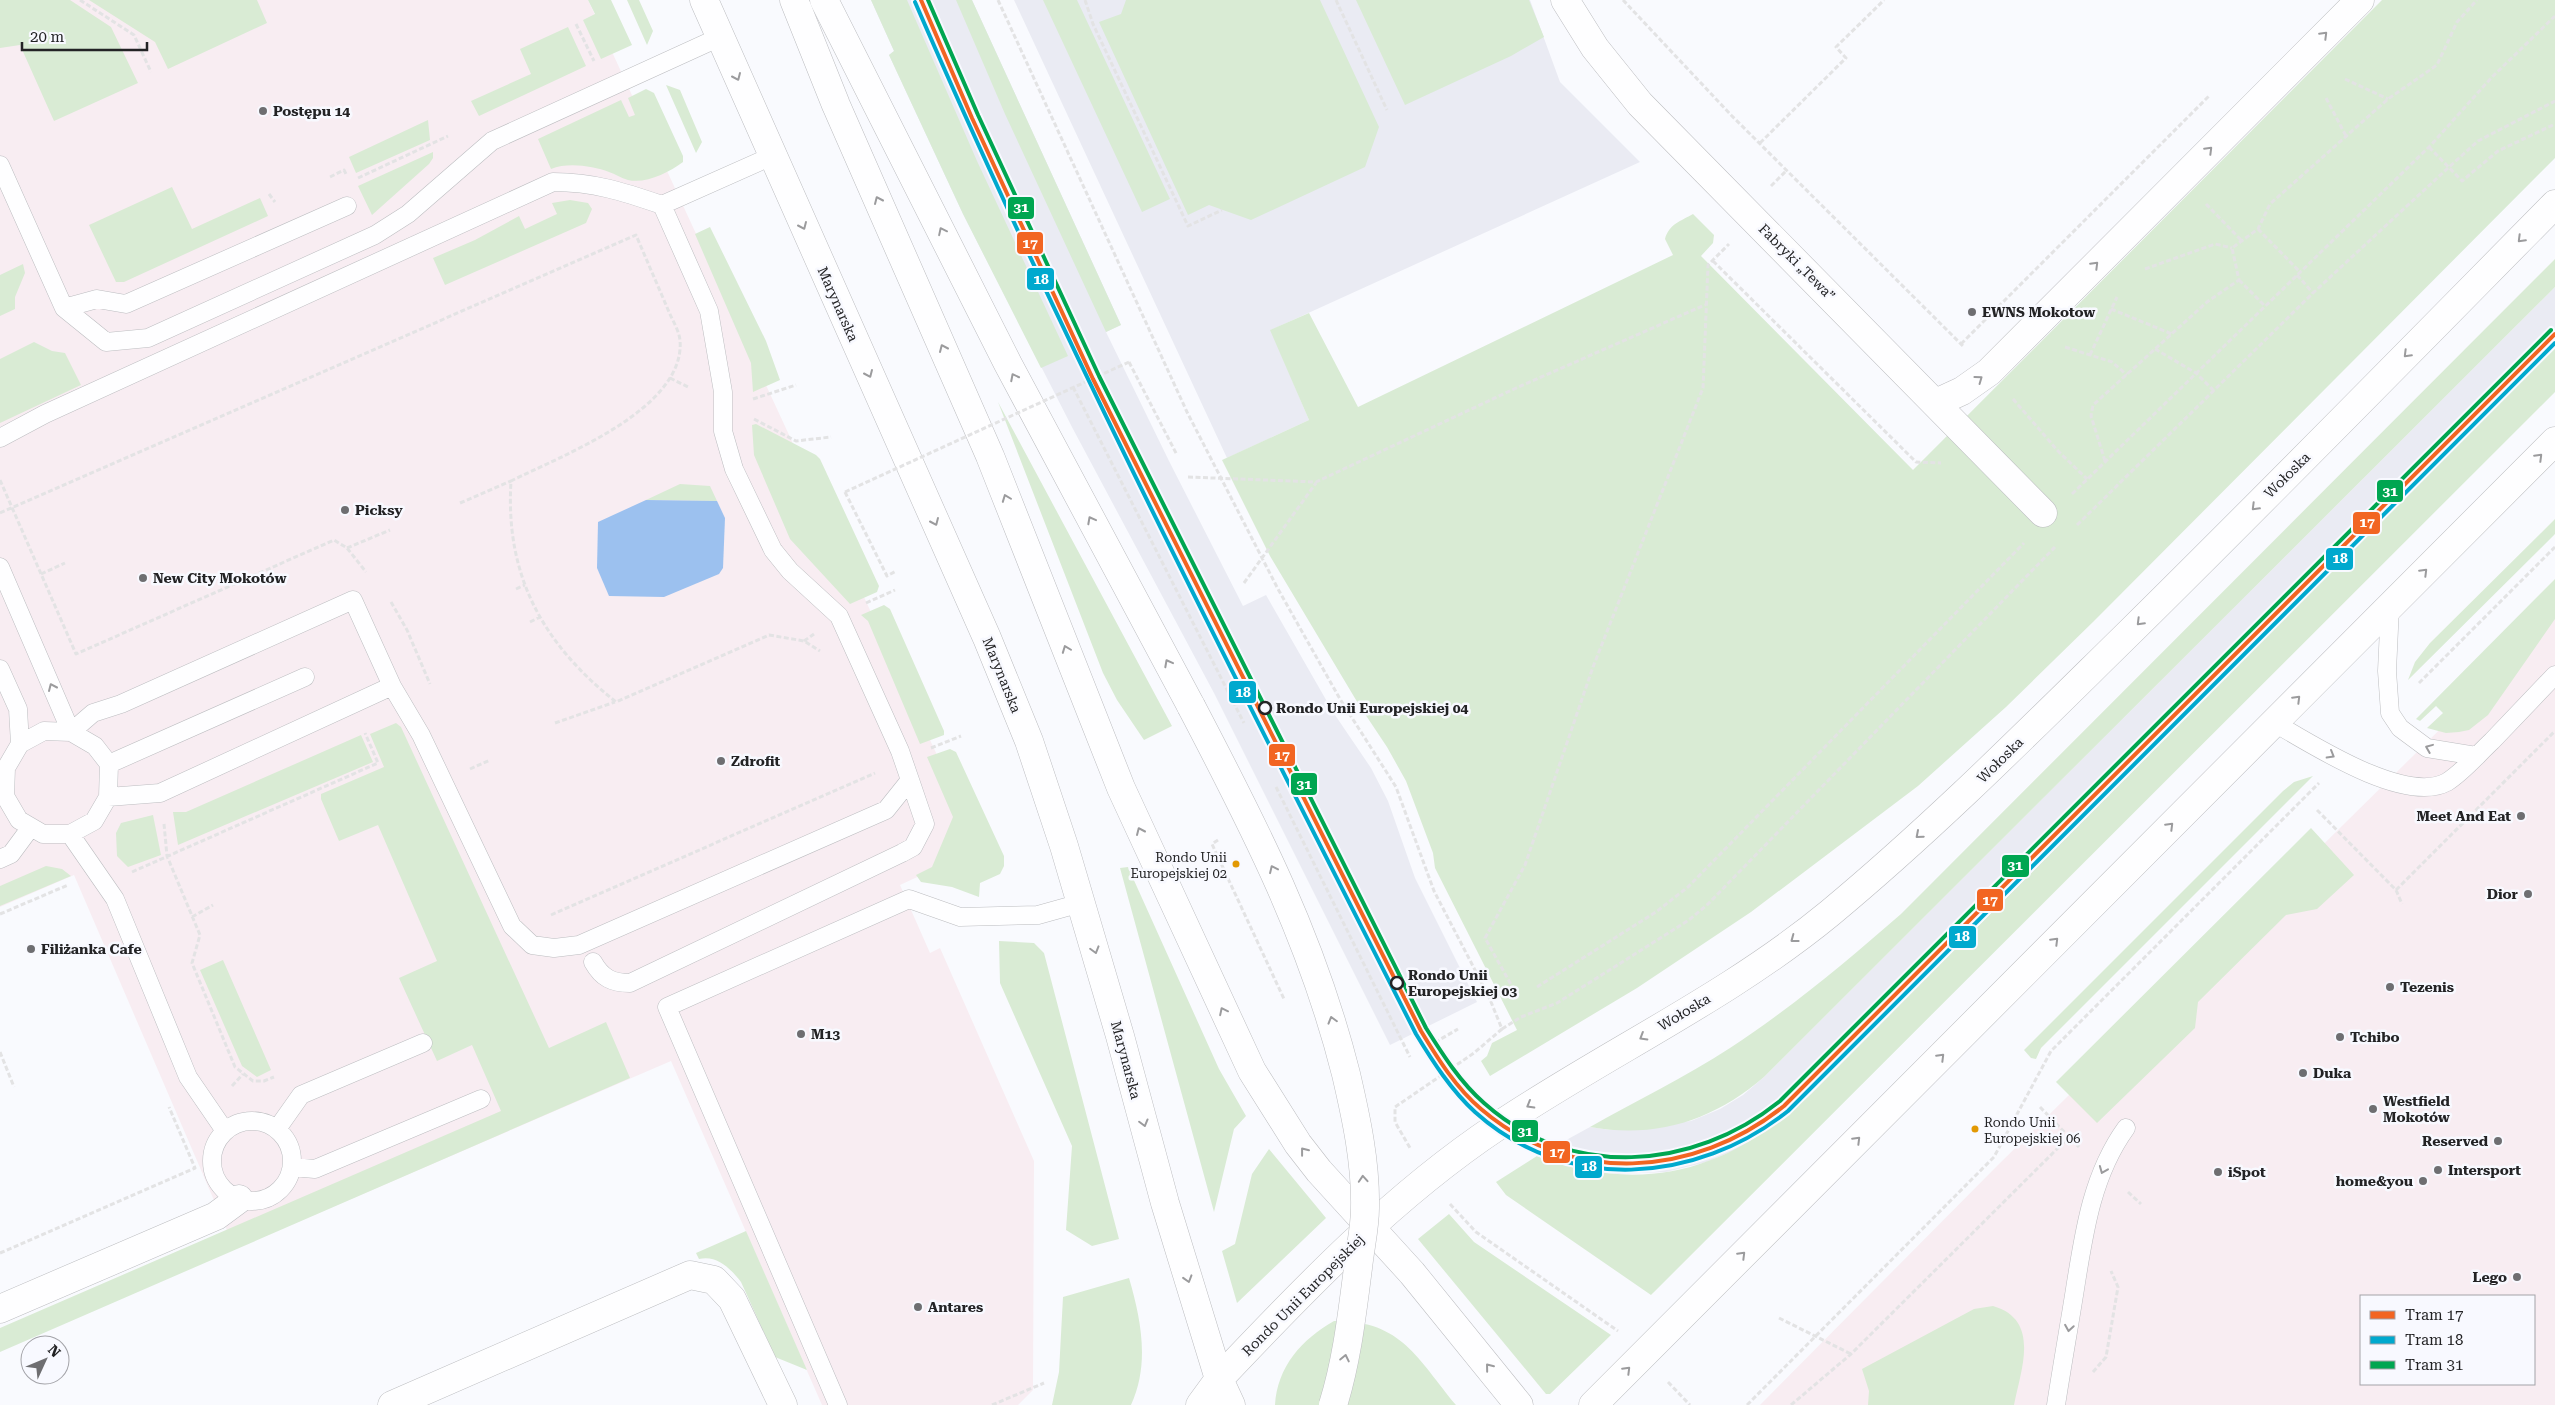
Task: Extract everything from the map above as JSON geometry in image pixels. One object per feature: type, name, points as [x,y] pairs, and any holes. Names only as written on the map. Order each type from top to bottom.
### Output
[{"type":"main road","name":"Marynarska","points":[[704,0],[987,638],[1028,741],[1081,903],[1120,1036],[1165,1203],[1219,1379]]},
{"type":"main road","points":[[794,0],[836,105],[990,456],[1121,788],[1216,997],[1252,1071],[1298,1144],[1319,1171],[1370,1227]]},
{"type":"main road","points":[[824,0],[1008,364],[1248,814],[1288,899],[1332,1018],[1350,1091],[1360,1144],[1365,1208],[1350,1336],[1333,1405]]},
{"type":"main road","name":"Fabryki „Tewa”","points":[[1565,0],[1595,48],[1640,104],[2043,512]]},
{"type":"main road","points":[[1936,402],[1962,391],[1989,372],[2360,0]]},
{"type":"main road","name":"Wołoska","points":[[1370,1227],[1438,1170],[1496,1127],[1755,969],[1828,914],[1970,790],[2252,512],[2555,204]]},
{"type":"main road","points":[[1593,1405],[2555,441]]},
{"type":"main road","points":[[0,1309],[216,1216],[239,1199]]},
{"type":"main road","name":"Rondo Unii Europejskiej","points":[[1200,1405],[1219,1379],[1273,1322],[1370,1227],[1412,1273],[1519,1405]]},
{"type":"main road","points":[[392,1405],[690,1275],[714,1280],[732,1299],[783,1405]]},
{"type":"main road","points":[[1219,1379],[1231,1405]]},
{"type":"lane","points":[[0,165],[64,308],[106,342],[148,338],[375,235],[408,214],[492,141],[720,38]]},
{"type":"lane","points":[[0,438],[45,414],[554,182],[591,184],[618,189],[662,205],[772,156]]},
{"type":"lane","points":[[592,962],[599,973],[608,980],[618,983],[630,983],[902,853],[913,847],[925,824],[903,760],[856,650],[839,616],[790,571],[773,550],[734,469],[723,431],[723,392],[710,311],[662,205]]},
{"type":"lane","points":[[64,308],[97,299],[126,304],[347,206]]},
{"type":"lane","points":[[0,567],[71,732]]},
{"type":"lane","points":[[71,732],[93,713],[121,704],[354,600],[392,686],[420,735],[512,926],[532,945],[554,948],[579,945],[886,810],[910,780]]},
{"type":"lane","points":[[2390,607],[2387,671],[2390,713],[2400,728],[2427,748],[2476,756]]},
{"type":"lane","points":[[0,669],[18,709],[20,744]]},
{"type":"lane","points":[[2273,722],[2341,761],[2390,782],[2424,788],[2446,782],[2476,756],[2555,676]]},
{"type":"lane","points":[[109,764],[305,677]]},
{"type":"lane","points":[[108,797],[160,793],[392,686]]},
{"type":"lane","points":[[44,731],[71,732],[95,746],[109,764],[108,797],[94,821],[70,834],[43,834],[19,820],[5,796],[6,768],[20,744],[44,731]]},
{"type":"lane","points":[[0,859],[11,854],[31,826]]},
{"type":"lane","points":[[70,834],[115,900],[188,1076],[225,1131]]},
{"type":"lane","points":[[838,1405],[667,1007],[909,899],[960,917],[1038,915],[1081,903]]},
{"type":"lane","points":[[277,1129],[301,1095],[423,1043]]},
{"type":"lane","points":[[292,1166],[315,1169],[481,1099]]},
{"type":"lane","points":[[250,1120],[264,1122],[277,1129],[286,1140],[291,1153],[292,1166],[288,1180],[279,1191],[267,1198],[253,1201],[239,1199],[227,1193],[218,1182],[212,1169],[212,1155],[216,1142],[225,1131],[237,1123],[250,1120]]},
{"type":"lane","points":[[2056,1405],[2086,1222],[2103,1168],[2113,1147],[2126,1128]]},
{"type":"path","points":[[80,0],[134,36],[151,72]]},
{"type":"path","points":[[998,0],[1187,412],[1262,558],[1340,700],[1396,787],[1434,891],[1489,997],[1502,1029]]},
{"type":"path","points":[[1085,0],[1093,24],[1188,226],[1222,210]]},
{"type":"path","points":[[1336,0],[1387,110]]},
{"type":"path","points":[[1623,0],[1760,144],[1989,372],[2058,451],[2088,479]]},
{"type":"path","points":[[1760,144],[1846,58],[1836,47],[1884,0]]},
{"type":"path","points":[[2136,272],[2215,244],[2232,248],[2258,229],[2270,204],[2388,99],[2437,65],[2458,22],[2476,0]]},
{"type":"path","points":[[576,24],[596,67]]},
{"type":"path","points":[[2345,79],[2388,99]]},
{"type":"path","points":[[1961,344],[2209,96]]},
{"type":"path","points":[[2326,98],[2346,136]]},
{"type":"path","points":[[2073,530],[2313,293],[2478,141],[2555,101]]},
{"type":"path","points":[[2429,148],[2462,181],[2498,151],[2555,124]]},
{"type":"path","points":[[326,179],[344,170],[349,182],[455,133]]},
{"type":"path","points":[[2180,179],[2242,241]]},
{"type":"path","points":[[269,194],[274,203],[282,199]]},
{"type":"path","points":[[2258,229],[2299,273],[2313,293]]},
{"type":"path","points":[[0,513],[636,235],[680,338],[680,359],[670,378],[651,402],[624,424],[511,481],[460,503]]},
{"type":"path","points":[[1518,997],[1485,938],[1525,865],[1593,667],[1703,388],[1708,265],[1734,240]]},
{"type":"path","points":[[2232,248],[2239,280],[2266,306]]},
{"type":"path","points":[[1713,260],[1916,462],[1940,462],[1947,469]]},
{"type":"path","points":[[2105,461],[2091,416],[2093,405],[2207,302],[2239,280]]},
{"type":"path","points":[[2090,355],[2118,295]]},
{"type":"path","points":[[1188,477],[1316,482],[1514,389],[1707,304]]},
{"type":"path","points":[[2112,309],[2172,334]]},
{"type":"path","points":[[2026,335],[2112,362],[2127,375]]},
{"type":"path","points":[[2155,349],[2196,373],[2214,390]]},
{"type":"path","points":[[896,571],[887,576],[845,492],[1129,362],[1177,455]]},
{"type":"path","points":[[753,399],[796,385]]},
{"type":"path","points":[[1073,387],[1119,479]]},
{"type":"path","points":[[757,420],[796,441],[831,437]]},
{"type":"path","points":[[0,480],[76,654],[334,540],[347,548],[372,578]]},
{"type":"path","points":[[511,481],[510,500],[513,542],[525,585],[540,617],[560,650],[585,677],[616,702]]},
{"type":"path","points":[[1244,583],[1316,482]]},
{"type":"path","points":[[347,548],[390,530]]},
{"type":"path","points":[[2016,537],[2023,544]]},
{"type":"path","points":[[1403,1138],[1395,1122],[1395,1108],[1474,1053],[1502,1029],[1521,1017],[1557,1003],[1689,920],[1708,904],[2060,543]]},
{"type":"path","points":[[2390,713],[2555,547]]},
{"type":"path","points":[[41,574],[65,563]]},
{"type":"path","points":[[516,589],[525,585]]},
{"type":"path","points":[[880,597],[895,590]]},
{"type":"path","points":[[0,914],[97,873],[130,872],[378,763],[364,732],[407,712],[437,701],[407,630],[389,598]]},
{"type":"path","points":[[530,622],[540,617]]},
{"type":"path","points":[[555,723],[616,702],[769,635],[804,641],[822,652]]},
{"type":"path","points":[[2396,890],[2555,731]]},
{"type":"path","points":[[926,751],[961,736]]},
{"type":"path","points":[[464,772],[490,760]]},
{"type":"path","points":[[543,918],[903,760]]},
{"type":"path","points":[[1747,1405],[1816,1338],[1994,1157],[2051,1051],[2341,761]]},
{"type":"path","points":[[871,764],[875,773]]},
{"type":"path","points":[[160,793],[167,856],[200,935],[192,963],[235,1066],[254,1081],[264,1081],[281,1074]]},
{"type":"path","points":[[2317,810],[2396,890],[2402,904]]},
{"type":"path","points":[[192,917],[213,905]]},
{"type":"path","points":[[1422,1050],[1458,1029]]},
{"type":"path","points":[[0,1052],[14,1087]]},
{"type":"path","points":[[1791,1405],[1851,1354],[2069,1137]]},
{"type":"path","points":[[0,1253],[195,1168]]},
{"type":"path","points":[[2127,1191],[2141,1204]]},
{"type":"path","points":[[1453,1207],[1476,1232],[1618,1331]]},
{"type":"path","points":[[1779,1318],[1851,1354]]},
{"type":"path","points":[[1665,1379],[1690,1405]]},
{"type":"path","points":[[992,1405],[1044,1383]]},
{"type":"shaded area","points":[[0,0],[588,0],[980,848],[900,885],[930,953],[940,948],[1034,1161],[1033,1390],[1018,1405],[822,1405],[671,1061],[235,1249],[74,875],[0,907]]},
{"type":"shaded area","points":[[871,0],[972,0],[1121,325],[1106,332],[1169,461],[1243,606],[1266,595],[1333,712],[1371,768],[1388,801],[1415,878],[1477,1002],[1390,1045],[1214,693],[1073,429],[963,214],[889,55],[894,51]]},
{"type":"shaded area","points":[[1014,0],[1530,0],[1560,82],[1640,162],[1271,330],[1309,420],[1227,458]]},
{"type":"shaded area","points":[[2555,287],[2555,347],[1792,1111],[1774,1126],[1742,1147],[1707,1162],[1666,1172],[1619,1174],[1593,1172],[1569,1167],[1537,1156],[1590,1127],[1610,1130],[1691,1121],[1720,1109],[1743,1095],[1764,1077]]},
{"type":"shaded area","points":[[2555,616],[2555,1405],[1760,1405],[1998,1165]]},
{"type":"green space","points":[[0,0],[70,0],[111,27],[138,83],[54,121],[20,45],[0,48]]},
{"type":"green space","points":[[89,0],[257,0],[267,23],[168,69],[155,42]]},
{"type":"green space","points":[[588,0],[611,0],[632,45],[601,59],[583,20],[595,14]]},
{"type":"green space","points":[[627,0],[639,0],[653,31],[647,45]]},
{"type":"green space","points":[[871,0],[907,0],[977,161],[1068,356],[1041,368],[963,214],[889,55],[894,51]]},
{"type":"green space","points":[[956,0],[972,0],[1121,325],[1106,332],[1005,114]]},
{"type":"green space","points":[[1043,0],[1077,0],[1170,199],[1142,212]]},
{"type":"green space","points":[[1126,0],[1320,0],[1379,127],[1365,167],[1251,220],[1209,205],[1188,215],[1099,22],[1121,14]]},
{"type":"green space","points":[[1356,0],[1529,0],[1544,37],[1511,56],[1405,105]]},
{"type":"green space","points":[[2382,0],[2555,0],[2555,158],[2094,621],[2006,707],[1918,786],[1751,912],[1637,988],[1490,1076],[1481,1061],[1487,1056],[1492,1043],[1517,1030],[1435,868],[1433,853],[1406,781],[1270,556],[1222,460],[1309,420],[1270,330],[1309,313],[1358,407],[1673,255],[1665,239],[1667,234],[1676,224],[1693,214],[1714,235],[1713,243],[1701,256],[1913,470]]},
{"type":"green space","points":[[568,27],[586,66],[479,116],[471,101],[531,74],[520,49]]},
{"type":"green space","points":[[666,85],[680,90],[702,142],[696,153]]},
{"type":"green space","points":[[646,89],[654,93],[683,156],[683,162],[657,177],[635,181],[596,168],[573,165],[551,169],[538,139],[621,100],[629,117],[635,115],[628,98]]},
{"type":"green space","points":[[428,120],[430,140],[356,173],[349,157]]},
{"type":"green space","points":[[433,152],[433,158],[429,164],[372,215],[358,186]]},
{"type":"green space","points":[[172,187],[192,229],[260,198],[268,216],[124,282],[116,282],[89,225]]},
{"type":"green space","points":[[570,200],[588,203],[592,209],[586,223],[445,285],[433,258],[475,240],[519,216],[525,229],[557,214],[552,203]]},
{"type":"green space","points":[[710,227],[766,341],[780,380],[753,392],[751,363],[695,234]]},
{"type":"green space","points":[[2555,259],[2555,287],[1764,1077],[1725,1105],[1683,1123],[1661,1128],[1638,1130],[1590,1127],[1696,1069],[1753,1033],[1818,984],[1901,914]]},
{"type":"green space","points":[[23,264],[25,273],[15,297],[15,309],[0,316],[0,275]]},
{"type":"green space","points":[[34,342],[52,351],[65,353],[81,385],[0,423],[0,359]]},
{"type":"green space","points":[[2555,347],[2555,392],[1651,1295],[1506,1195],[1496,1182],[1537,1156],[1576,1168],[1614,1174],[1649,1174],[1684,1168],[1717,1158],[1749,1141],[1780,1120],[1811,1094]]},
{"type":"green space","points":[[998,402],[1172,726],[1144,740],[1117,700],[1103,673]]},
{"type":"green space","points":[[756,424],[816,455],[820,459],[879,586],[877,592],[850,604],[790,539],[754,455],[752,425]]},
{"type":"green space","points":[[680,484],[710,486],[717,501],[646,500]]},
{"type":"green space","points":[[2555,519],[2555,534],[2408,680],[2415,662],[2430,643]]},
{"type":"green space","points":[[2555,579],[2555,619],[2488,715],[2469,730],[2446,733],[2427,728],[2443,713],[2436,706],[2420,721],[2416,719]]},
{"type":"green space","points":[[884,605],[890,609],[944,731],[944,735],[920,744],[868,621],[861,615]]},
{"type":"green space","points":[[396,723],[401,727],[549,1048],[606,1022],[630,1078],[39,1335],[20,1335],[20,1343],[0,1352],[0,1328],[501,1111],[472,1045],[437,1061],[399,978],[437,961],[378,825],[339,841],[321,799],[321,794],[384,767],[370,734]]},
{"type":"green space","points":[[361,735],[373,762],[178,845],[173,812],[186,812]]},
{"type":"green space","points":[[950,749],[956,752],[1004,856],[1004,866],[1000,874],[980,883],[979,897],[952,887],[921,882],[916,875],[932,867],[953,817],[927,757]]},
{"type":"green space","points":[[2313,776],[2041,1048],[2036,1059],[2031,1058],[2024,1050],[2283,791],[2294,782]]},
{"type":"green space","points":[[153,815],[161,855],[128,867],[117,856],[116,833],[121,823]]},
{"type":"green space","points":[[2311,828],[2354,875],[2317,909],[2286,915],[2198,1002],[2195,1028],[2097,1123],[2056,1082]]},
{"type":"green space","points":[[46,866],[62,869],[71,876],[0,906],[0,886]]},
{"type":"green space","points":[[1128,867],[1219,1069],[1246,1116],[1234,1129],[1214,1212],[1120,868]]},
{"type":"green space","points":[[999,941],[1034,943],[1044,953],[1119,1239],[1092,1246],[1066,1230],[1072,1146],[1000,983]]},
{"type":"green space","points":[[223,960],[271,1070],[257,1077],[242,1066],[200,970]]},
{"type":"green space","points":[[1269,1149],[1326,1218],[1237,1303],[1222,1251],[1235,1244],[1252,1174]]},
{"type":"green space","points":[[1449,1214],[1474,1242],[1611,1335],[1550,1394],[1546,1394],[1418,1239]]},
{"type":"green space","points":[[746,1231],[807,1370],[775,1357],[741,1282],[723,1264],[712,1259],[699,1259],[696,1253]]},
{"type":"green space","points":[[1129,1278],[1137,1309],[1142,1342],[1140,1374],[1131,1405],[1052,1405],[1059,1372],[1063,1297]]},
{"type":"green space","points":[[1993,1306],[2008,1313],[2018,1322],[2023,1334],[2023,1362],[2014,1405],[1868,1405],[1869,1391],[1862,1369],[1974,1309]]},
{"type":"green space","points":[[1334,1321],[1357,1322],[1376,1327],[1392,1335],[1418,1358],[1456,1405],[1275,1405],[1281,1378],[1293,1355],[1312,1336]]},
{"type":"water","points":[[646,500],[717,501],[725,518],[723,568],[719,574],[664,597],[609,596],[597,568],[598,522]]},
{"type":"tram line","name":"17","points":[[921,0],[972,118],[1093,379],[1421,1031],[1456,1082],[1481,1109],[1516,1134],[1554,1151],[1593,1161],[1632,1163],[1672,1159],[1711,1148],[1749,1130],[1784,1106],[2555,334]]},
{"type":"tram line","name":"31","points":[[928,0],[978,115],[1099,376],[1426,1028],[1445,1058],[1475,1095],[1484,1103],[1518,1128],[1554,1145],[1593,1155],[1632,1157],[1671,1153],[1709,1142],[1746,1124],[1780,1101],[2551,330]]},
{"type":"tram line","name":"18","points":[[915,2],[973,133],[1095,393],[1222,650],[1416,1034],[1450,1085],[1475,1112],[1511,1138],[1549,1157],[1590,1167],[1631,1170],[1673,1165],[1713,1153],[1752,1135],[1788,1111],[2555,343]]},
{"type":"place","name":"Postępu 14","points":[[263,111]]},
{"type":"place","name":"EWNS Mokotow","points":[[1972,312]]},
{"type":"place","name":"Picksy","points":[[345,510]]},
{"type":"place","name":"New City Mokotów","points":[[143,578]]},
{"type":"place","name":"Rondo Unii Europejskiej 04","points":[[1265,708]]},
{"type":"place","name":"Zdrofit","points":[[721,761]]},
{"type":"place","name":"Meet And Eat","points":[[2521,816]]},
{"type":"place","name":"Rondo Unii Europejskiej 02","points":[[1236,864]]},
{"type":"place","name":"Dior","points":[[2528,894]]},
{"type":"place","name":"Filiżanka Cafe","points":[[31,949]]},
{"type":"place","name":"Rondo Unii Europejskiej 03","points":[[1397,983]]},
{"type":"place","name":"Tezenis","points":[[2390,987]]},
{"type":"place","name":"M13","points":[[801,1034]]},
{"type":"place","name":"Tchibo","points":[[2340,1037]]},
{"type":"place","name":"Duka","points":[[2303,1073]]},
{"type":"place","name":"Westfield Mokotów","points":[[2373,1109]]},
{"type":"place","name":"Rondo Unii Europejskiej 06","points":[[1975,1129]]},
{"type":"place","name":"Reserved","points":[[2498,1141]]},
{"type":"place","name":"Intersport","points":[[2438,1170]]},
{"type":"place","name":"iSpot","points":[[2218,1172]]},
{"type":"place","name":"home&you","points":[[2423,1181]]},
{"type":"place","name":"Lego","points":[[2517,1277]]},
{"type":"place","name":"Antares","points":[[918,1307]]}]
